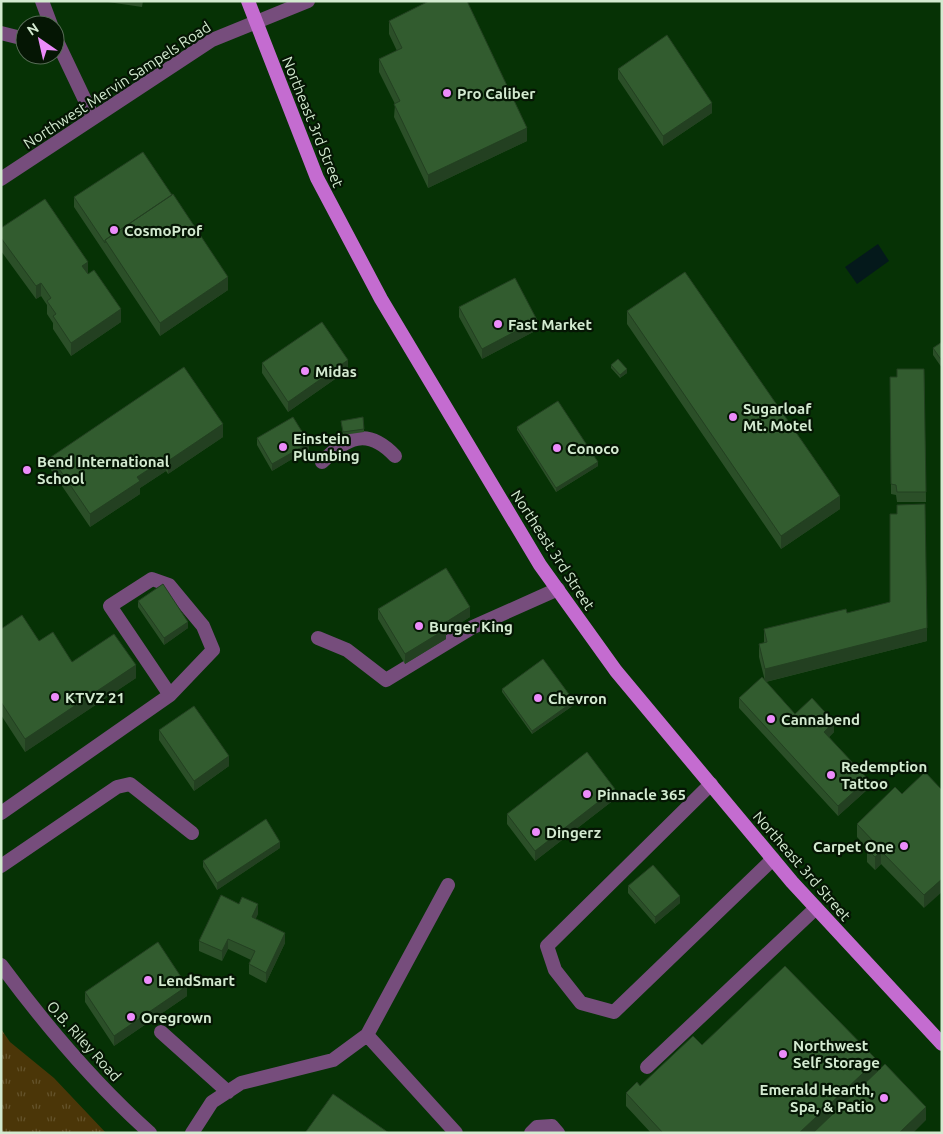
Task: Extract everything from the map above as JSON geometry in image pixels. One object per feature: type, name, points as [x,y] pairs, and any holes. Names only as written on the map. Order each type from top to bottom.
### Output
[{"type":"main road","name":"Northeast 3rd Street","points":[[248,1],[317,178],[381,299],[456,429],[540,565],[616,671],[816,908],[942,1044]]},
{"type":"street","points":[[42,1],[47,15]]},
{"type":"street","name":"Northwest Mervin Sampels Road","points":[[1,179],[212,40],[308,1]]},
{"type":"street","points":[[1,33],[15,36]]},
{"type":"street","points":[[65,61],[93,117]]},
{"type":"street","points":[[322,462],[339,445],[351,438],[370,439],[387,447],[395,456]]},
{"type":"street","points":[[3,808],[170,695],[213,650],[203,626],[169,586],[152,579],[110,606],[170,695]]},
{"type":"street","points":[[318,638],[347,650],[386,680],[473,627],[558,589]]},
{"type":"street","points":[[1,866],[117,788],[130,784],[192,833]]},
{"type":"street","points":[[711,784],[547,946],[555,970],[581,1003],[614,1012],[774,859]]},
{"type":"street","points":[[192,1133],[212,1102],[241,1083],[333,1060],[367,1035],[448,885]]},
{"type":"street","points":[[647,1067],[816,908]]},
{"type":"street","name":"O.B. Riley Road","points":[[1,965],[53,1034],[88,1073],[150,1133]]},
{"type":"street","points":[[161,1032],[228,1092]]},
{"type":"street","points":[[367,1035],[456,1133]]},
{"type":"street","points":[[531,1133],[537,1127],[552,1126],[558,1133]]},
{"type":"green space","points":[[1,1029],[10,1042],[54,1078],[106,1133],[1,1133]]},
{"type":"shaded area","points":[[878,244],[889,261],[857,284],[845,267]]},
{"type":"building","name":"Pro Caliber","points":[[429,1],[467,1],[527,128],[428,175],[394,104],[400,101],[379,59],[402,48],[389,21]]},
{"type":"building","points":[[667,35],[712,103],[663,136],[618,69]]},
{"type":"building","name":"CosmoProf","points":[[143,152],[172,195],[105,240],[105,243],[74,197]]},
{"type":"building","points":[[173,194],[228,277],[160,323],[105,240]]},
{"type":"building","points":[[45,199],[88,262],[82,266],[88,274],[94,270],[121,309],[71,343],[53,316],[56,314],[47,301],[51,298],[41,283],[36,286],[1,238],[1,228]]},
{"type":"building","name":"Sugarloaf Mt. Motel","points":[[685,272],[840,496],[781,536],[627,311]]},
{"type":"building","name":"Fast Market","points":[[515,278],[537,320],[482,349],[459,307]]},
{"type":"building","name":"Midas","points":[[322,322],[348,360],[288,402],[262,363]]},
{"type":"building","points":[[942,342],[942,361],[933,348]]},
{"type":"building","points":[[618,359],[627,369],[620,375],[611,365]]},
{"type":"building","points":[[184,367],[223,424],[168,461],[166,458],[137,477],[140,481],[90,514],[51,457]]},
{"type":"building","points":[[897,369],[924,369],[926,492],[897,492],[896,485],[891,484],[890,377],[897,377]]},
{"type":"building","name":"Conoco","points":[[558,401],[598,462],[556,488],[517,427]]},
{"type":"building","name":"Einstein Plumbing","points":[[293,417],[309,443],[272,464],[257,438]]},
{"type":"building","points":[[363,417],[364,429],[343,432],[341,421]]},
{"type":"building","points":[[925,504],[927,628],[765,669],[759,644],[767,642],[764,629],[846,609],[847,613],[890,602],[890,514],[897,514],[897,505]]},
{"type":"building","name":"Burger King","points":[[446,568],[470,607],[443,624],[446,629],[405,654],[378,609]]},
{"type":"building","points":[[163,584],[188,622],[164,638],[138,601]]},
{"type":"building","name":"KTVZ 21","points":[[22,615],[39,641],[53,632],[72,662],[114,634],[136,665],[25,739],[1,702],[1,629]]},
{"type":"building","name":"Chevron","points":[[543,659],[574,701],[532,731],[502,689]]},
{"type":"building","points":[[762,677],[795,714],[812,698],[834,722],[824,732],[868,779],[838,806],[739,698]]},
{"type":"building","points":[[194,706],[229,756],[194,781],[159,730]]},
{"type":"building","points":[[587,752],[615,789],[535,851],[507,814]]},
{"type":"building","name":"Carpet One","points":[[925,772],[942,790],[942,879],[924,895],[881,851],[875,857],[867,849],[874,842],[857,824],[895,787],[902,794]]},
{"type":"building","points":[[266,819],[280,842],[217,883],[203,861]]},
{"type":"building","points":[[653,865],[680,896],[655,917],[628,886]]},
{"type":"building","points":[[221,895],[239,904],[242,897],[258,904],[252,917],[285,933],[266,973],[249,964],[255,951],[228,939],[222,951],[199,941]]},
{"type":"building","points":[[158,942],[187,986],[114,1036],[85,992]]},
{"type":"building","name":"Northwest Self Storage","points":[[785,966],[877,1060],[799,1133],[663,1133],[626,1093],[637,1082],[640,1086],[693,1036],[702,1045]]},
{"type":"building","name":"Emerald Hearth, Spa, & Patio","points":[[885,1064],[926,1107],[899,1133],[813,1133]]},
{"type":"building","points":[[333,1094],[389,1133],[305,1133]]},
{"type":"place","name":"Pro Caliber","points":[[447,93]]},
{"type":"place","name":"CosmoProf","points":[[114,230]]},
{"type":"place","name":"Fast Market","points":[[498,324]]},
{"type":"place","name":"Midas","points":[[305,371]]},
{"type":"place","name":"Sugarloaf Mt. Motel","points":[[733,417]]},
{"type":"place","name":"Einstein Plumbing","points":[[283,447]]},
{"type":"place","name":"Conoco","points":[[557,448]]},
{"type":"place","name":"Bend International School","points":[[27,470]]},
{"type":"place","name":"Burger King","points":[[419,626]]},
{"type":"place","name":"KTVZ 21","points":[[55,697]]},
{"type":"place","name":"Chevron","points":[[538,698]]},
{"type":"place","name":"Cannabend","points":[[771,719]]},
{"type":"place","name":"Redemption Tattoo","points":[[831,775]]},
{"type":"place","name":"Pinnacle 365","points":[[587,794]]},
{"type":"place","name":"Dingerz","points":[[536,832]]},
{"type":"place","name":"Carpet One","points":[[904,846]]},
{"type":"place","name":"LendSmart","points":[[148,980]]},
{"type":"place","name":"Oregrown","points":[[131,1017]]},
{"type":"place","name":"Northwest Self Storage","points":[[783,1054]]},
{"type":"place","name":"Emerald Hearth, Spa, & Patio","points":[[884,1098]]}]
